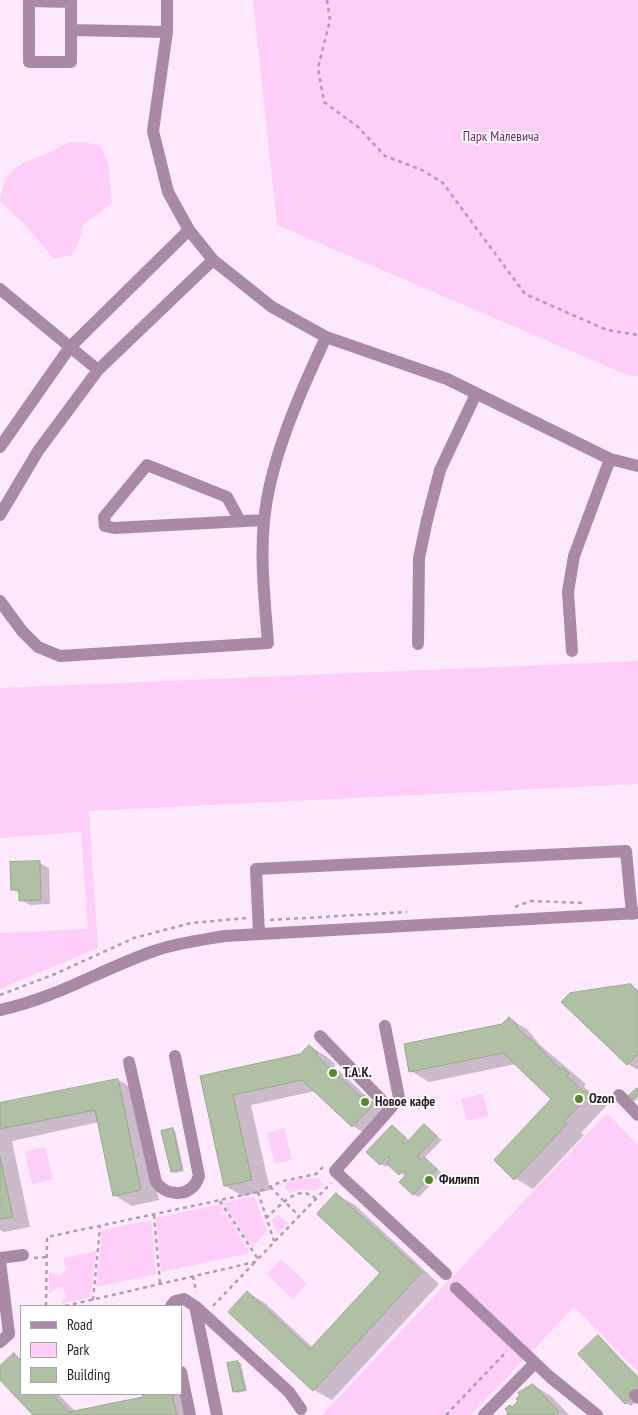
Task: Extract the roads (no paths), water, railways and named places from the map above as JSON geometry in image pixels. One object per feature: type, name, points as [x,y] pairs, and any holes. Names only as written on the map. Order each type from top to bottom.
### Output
[{"type":"street","points":[[167,0],[167,32],[153,131],[168,192],[189,230],[214,260],[272,307],[326,337],[447,379],[540,423],[610,460],[638,466]]},
{"type":"street","points":[[29,1],[72,2],[71,30],[71,62],[28,62],[29,1]]},
{"type":"street","points":[[71,30],[167,32]]},
{"type":"street","points":[[0,447],[70,347],[189,230]]},
{"type":"street","points":[[0,515],[38,451],[98,370],[214,260]]},
{"type":"street","points":[[0,289],[98,370]]},
{"type":"street","points":[[0,602],[22,631],[38,646],[60,656],[268,643],[264,583],[264,520],[286,429],[326,337]]},
{"type":"street","points":[[418,644],[419,558],[427,520],[440,470],[476,394]]},
{"type":"street","points":[[572,651],[568,592],[574,556],[610,460]]},
{"type":"street","points":[[240,521],[227,497],[147,465],[104,517],[106,526],[114,528],[264,520]]},
{"type":"street","points":[[0,1010],[42,998],[117,966],[183,943],[225,936],[635,914],[626,851],[265,868],[256,869],[259,934]]},
{"type":"street","points":[[385,1026],[399,1098],[335,1171],[446,1274]]},
{"type":"street","points":[[320,1036],[390,1109]]},
{"type":"street","points":[[129,1062],[156,1182],[164,1191],[179,1193],[193,1187],[199,1176],[175,1056]]},
{"type":"street","points":[[619,1095],[638,1115]]},
{"type":"street","points":[[0,1342],[9,1334],[0,1259],[23,1255]]},
{"type":"street","points":[[456,1288],[578,1402],[597,1415]]},
{"type":"street","points":[[172,1305],[175,1301],[184,1299],[200,1310],[289,1392],[301,1410]]},
{"type":"street","points":[[200,1310],[217,1415]]},
{"type":"street","points":[[484,1415],[535,1363]]},
{"type":"street","points":[[182,1377],[190,1415]]},
{"type":"place","name":"Т.А.К.","points":[[333,1073]]},
{"type":"place","name":"Ozon","points":[[579,1099]]},
{"type":"place","name":"Новое кафе","points":[[365,1102]]},
{"type":"place","name":"Филипп","points":[[429,1180]]},
{"type":"park label","name":"Парк Малевича","points":[[501,137]]}]
